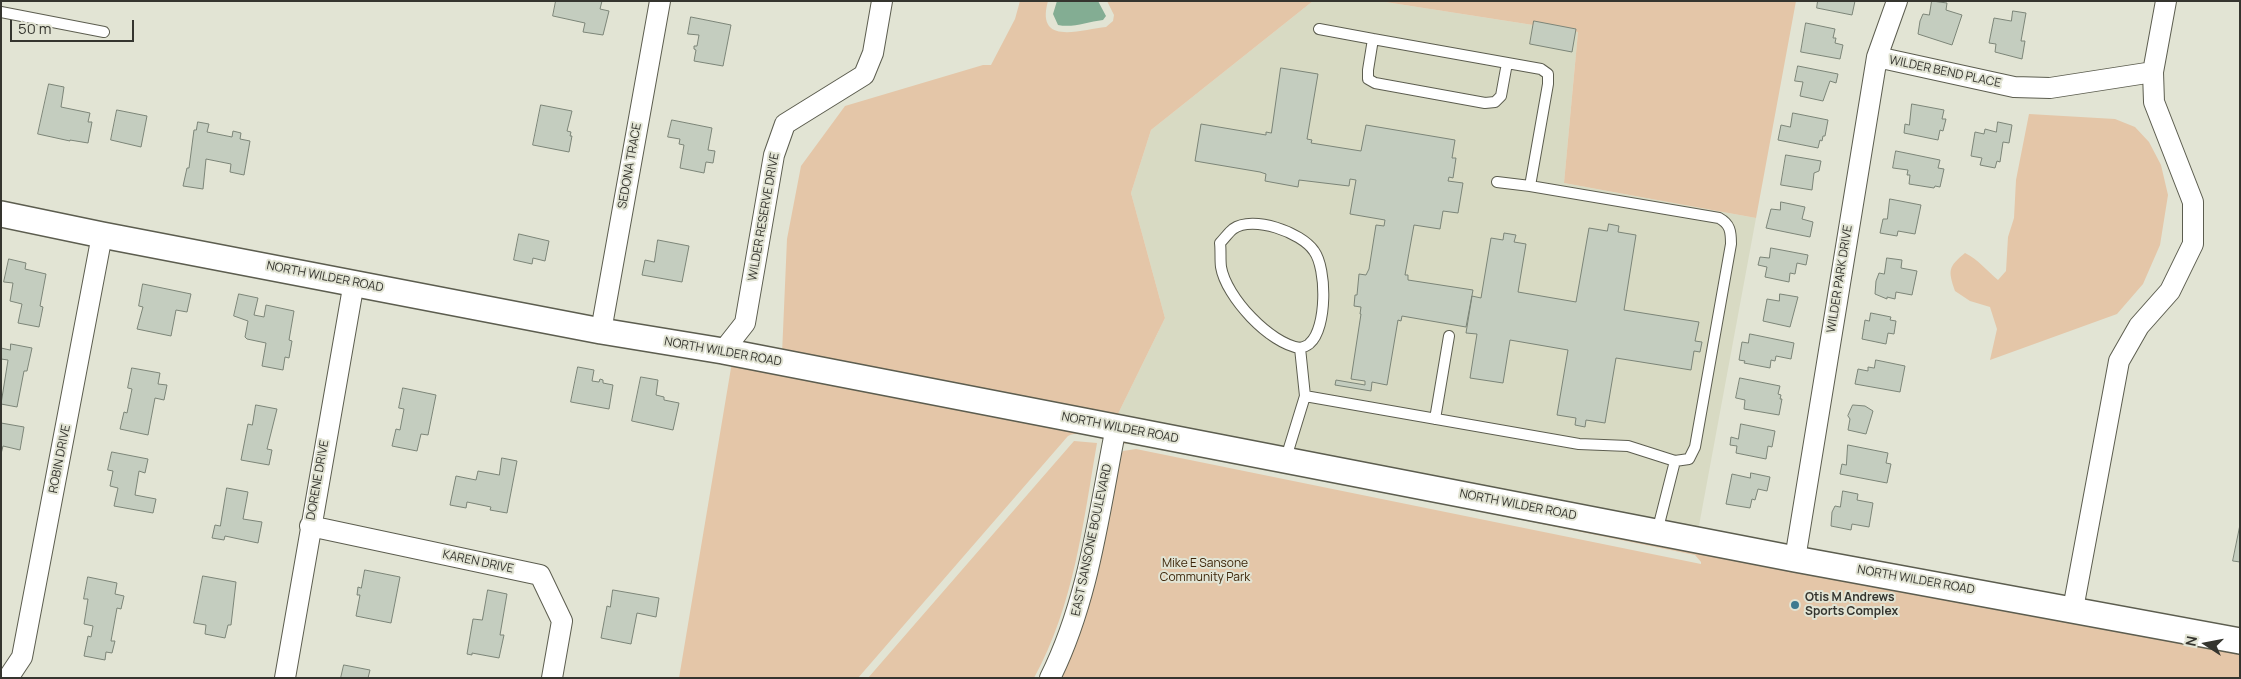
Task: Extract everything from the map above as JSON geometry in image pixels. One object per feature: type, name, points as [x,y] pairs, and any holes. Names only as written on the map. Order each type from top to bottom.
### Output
[{"type":"street","name":"SEDONA TRACE","points":[[601,331],[660,1]]},
{"type":"street","name":"WILDER RESERVE DRIVE","points":[[723,351],[745,323],[774,155],[785,124],[864,75],[873,53],[882,1]]},
{"type":"street","name":"WILDER PARK DRIVE","points":[[1795,559],[1877,57],[1897,1]]},
{"type":"street","points":[[2073,609],[2119,361],[2139,326],[2170,291],[2193,244],[2193,202],[2154,102],[2154,72],[2166,1]]},
{"type":"street","name":"WILDER BEND PLACE","points":[[1877,57],[2014,87],[2050,88],[2154,72]]},
{"type":"street","name":"NORTH WILDER ROAD","points":[[1,214],[601,331],[723,351],[1795,559],[2240,641]]},
{"type":"street","name":"ROBIN DRIVE","points":[[8,678],[22,657],[102,235]]},
{"type":"street","name":"DORENE DRIVE","points":[[284,678],[354,282]]},
{"type":"street","name":"EAST SANSONE BOULEVARD","points":[[1050,678],[1070,633],[1082,599],[1116,427]]},
{"type":"street","name":"KAREN DRIVE","points":[[310,526],[540,575],[562,620],[552,678]]},
{"type":"lane","points":[[1,12],[104,32]]},
{"type":"lane","points":[[1318,29],[1541,69],[1548,74],[1548,84],[1530,186]]},
{"type":"lane","points":[[1373,38],[1368,79],[1375,83],[1485,103],[1495,102],[1501,96],[1507,63]]},
{"type":"lane","points":[[1305,396],[1579,444],[1628,446],[1675,461],[1689,459],[1695,448],[1731,244],[1731,232],[1727,223],[1719,218],[1497,182]]},
{"type":"lane","points":[[1249,223],[1276,227],[1298,238],[1314,250],[1321,268],[1325,294],[1316,335],[1309,344],[1300,348],[1289,347],[1264,331],[1232,294],[1221,268],[1220,243],[1233,229],[1249,223]]},
{"type":"lane","points":[[1434,419],[1449,336]]},
{"type":"lane","points":[[1285,461],[1305,396],[1300,348]]},
{"type":"lane","points":[[1658,532],[1675,461]]},
{"type":"shaded area","points":[[1057,1],[1098,1],[1106,16],[1103,20],[1069,26],[1058,25],[1053,14]]},
{"type":"shaded area","points":[[1313,1],[1379,1],[1578,32],[1564,183],[1756,218],[1698,531],[1116,418],[1165,318],[1131,193],[1151,130]]},
{"type":"green space","points":[[1020,1],[1048,1],[1046,15],[1048,25],[1054,30],[1074,32],[1106,27],[1113,21],[1114,15],[1107,1],[1313,1],[1151,130],[1131,193],[1165,318],[1116,418],[782,354],[787,239],[801,166],[845,106],[983,65],[991,65],[1015,19]]},
{"type":"green space","points":[[1379,1],[1796,1],[1756,218],[1564,183],[1578,32]]},
{"type":"green space","points":[[2029,114],[2115,119],[2135,127],[2149,142],[2161,165],[2168,195],[2160,245],[2143,284],[2117,314],[1990,360],[1997,329],[1990,307],[1970,301],[1955,291],[1951,278],[1951,269],[1955,262],[1965,253],[1998,280],[2006,271],[2008,237],[2014,218],[2016,180]]},
{"type":"green space","name":"Mike E Sansone Community Park","points":[[732,362],[2240,650],[2240,678],[1059,678],[1118,459],[1123,451],[1136,449],[1701,564],[1695,555],[1137,442],[1121,444],[1075,602],[1104,439],[1097,435],[1081,433],[1068,436],[858,678],[679,678]]},
{"type":"green space","points":[[1074,441],[1097,443],[1068,593],[1048,650],[1034,678],[868,678]]},
{"type":"building","points":[[556,1],[602,1],[600,9],[609,11],[603,35],[583,32],[585,23],[553,16]]},
{"type":"building","points":[[1818,1],[1855,1],[1852,15],[1817,8]]},
{"type":"building","points":[[1932,1],[1947,3],[1946,10],[1962,15],[1952,45],[1918,34],[1920,21],[1923,14],[1929,15]]},
{"type":"building","points":[[2013,11],[2026,13],[2021,41],[2025,41],[2022,59],[1995,52],[1996,44],[1989,43],[1994,18],[2011,21]]},
{"type":"building","points":[[691,17],[731,25],[723,66],[694,61],[696,50],[694,46],[697,46],[699,35],[688,34]]},
{"type":"building","points":[[1534,21],[1576,29],[1572,52],[1530,44]]},
{"type":"building","points":[[1806,23],[1835,29],[1833,38],[1836,38],[1835,43],[1843,45],[1840,59],[1801,52]]},
{"type":"building","points":[[1798,66],[1838,74],[1836,83],[1830,81],[1823,101],[1800,96],[1803,82],[1795,81]]},
{"type":"building","points":[[1281,68],[1318,74],[1307,139],[1312,140],[1311,143],[1361,151],[1366,125],[1455,140],[1452,158],[1456,158],[1453,178],[1449,177],[1448,181],[1463,183],[1458,213],[1443,211],[1440,229],[1414,225],[1405,275],[1408,275],[1408,280],[1473,290],[1466,327],[1402,316],[1401,321],[1398,320],[1387,385],[1372,382],[1371,391],[1335,385],[1336,380],[1365,385],[1365,381],[1351,379],[1361,314],[1361,307],[1354,306],[1355,295],[1357,295],[1359,274],[1366,275],[1369,269],[1376,225],[1384,226],[1385,220],[1350,214],[1356,180],[1350,179],[1349,186],[1299,180],[1298,187],[1265,181],[1266,174],[1260,172],[1195,161],[1201,124],[1266,135],[1266,132],[1271,133]]},
{"type":"building","points":[[49,84],[64,87],[61,107],[90,113],[88,122],[92,122],[88,143],[38,134]]},
{"type":"building","points":[[1912,104],[1944,110],[1942,119],[1946,119],[1943,131],[1940,130],[1938,140],[1904,133],[1905,124],[1909,125]]},
{"type":"building","points":[[541,105],[572,111],[567,131],[571,132],[570,136],[572,136],[569,152],[533,145]]},
{"type":"building","points":[[117,110],[147,116],[141,147],[111,140]]},
{"type":"building","points":[[1793,113],[1828,120],[1825,136],[1823,136],[1822,141],[1820,140],[1818,148],[1778,140],[1781,125],[1790,127]]},
{"type":"building","points":[[672,120],[712,128],[708,150],[715,151],[713,163],[706,162],[704,173],[680,168],[684,145],[679,144],[680,139],[668,137]]},
{"type":"building","points":[[198,122],[209,124],[207,132],[232,137],[233,131],[241,133],[240,139],[250,141],[244,175],[230,172],[231,164],[206,159],[203,189],[183,186],[187,168],[189,168],[194,130],[196,130]]},
{"type":"building","points":[[1998,122],[2012,125],[2009,143],[2003,142],[2000,162],[1997,161],[1995,168],[1980,165],[1982,158],[1971,156],[1975,132],[1984,134],[1985,129],[1996,132]]},
{"type":"building","points":[[1896,151],[1940,160],[1938,168],[1944,169],[1940,187],[1935,186],[1934,188],[1909,184],[1910,175],[1907,175],[1908,170],[1893,168]]},
{"type":"building","points":[[1786,155],[1821,161],[1819,171],[1814,173],[1812,190],[1781,185]]},
{"type":"building","points":[[1890,199],[1921,205],[1915,234],[1898,231],[1897,236],[1880,233],[1883,219],[1887,219]]},
{"type":"building","points":[[1781,202],[1805,207],[1802,219],[1813,222],[1810,237],[1766,228],[1771,209],[1780,210]]},
{"type":"building","points":[[1609,224],[1619,226],[1618,232],[1636,235],[1624,310],[1699,322],[1695,341],[1702,342],[1700,352],[1694,351],[1691,370],[1616,358],[1605,423],[1586,420],[1585,427],[1575,425],[1576,418],[1557,415],[1568,350],[1510,340],[1503,383],[1470,378],[1477,334],[1466,333],[1472,296],[1481,298],[1491,238],[1503,240],[1504,233],[1516,235],[1514,242],[1526,244],[1518,292],[1576,302],[1589,228],[1607,231]]},
{"type":"building","points":[[519,234],[549,241],[545,261],[533,258],[532,264],[514,260]]},
{"type":"building","points":[[658,240],[689,246],[682,282],[642,275],[645,260],[654,262]]},
{"type":"building","points":[[1771,248],[1808,255],[1806,265],[1797,263],[1795,274],[1790,273],[1789,282],[1765,277],[1767,267],[1758,265],[1760,257],[1769,258]]},
{"type":"building","points":[[1887,258],[1902,260],[1901,268],[1917,271],[1912,295],[1896,292],[1895,299],[1887,297],[1887,299],[1875,294],[1876,281],[1879,273],[1884,274]]},
{"type":"building","points":[[9,259],[26,263],[25,269],[46,274],[40,306],[43,307],[39,327],[18,323],[22,304],[10,301],[13,283],[4,282]]},
{"type":"building","points":[[143,284],[191,294],[187,312],[176,310],[171,336],[137,329],[143,307],[139,306]]},
{"type":"building","points":[[239,294],[258,298],[254,315],[264,317],[266,305],[294,311],[289,340],[292,341],[289,358],[285,357],[283,370],[262,366],[266,343],[245,337],[248,321],[234,316]]},
{"type":"building","points":[[1780,294],[1798,297],[1790,327],[1763,321],[1767,299],[1779,301]]},
{"type":"building","points":[[1871,313],[1891,317],[1890,320],[1896,321],[1894,334],[1888,333],[1886,344],[1862,339],[1865,320],[1869,321]]},
{"type":"building","points":[[1750,334],[1794,343],[1791,359],[1776,356],[1775,361],[1771,360],[1770,368],[1744,363],[1745,361],[1739,360],[1742,342],[1748,343]]},
{"type":"building","points":[[11,344],[32,348],[27,371],[24,371],[17,407],[1,404],[8,360],[1,359],[1,348],[10,350]]},
{"type":"building","points":[[1876,360],[1905,366],[1900,392],[1855,384],[1858,369],[1868,371],[1868,367],[1874,368]]},
{"type":"building","points":[[578,367],[594,370],[592,381],[599,382],[600,379],[603,380],[603,383],[613,385],[609,409],[571,402]]},
{"type":"building","points":[[132,368],[160,373],[158,384],[167,385],[164,400],[155,398],[148,435],[120,429],[124,412],[127,413],[132,389],[128,388]]},
{"type":"building","points":[[641,377],[658,380],[656,395],[664,397],[664,400],[679,403],[673,430],[632,421]]},
{"type":"building","points":[[1740,378],[1780,386],[1778,394],[1781,395],[1780,399],[1782,399],[1779,415],[1744,409],[1745,400],[1736,398]]},
{"type":"building","points":[[403,388],[436,395],[428,435],[421,434],[417,451],[392,446],[396,429],[400,430],[404,409],[399,408]]},
{"type":"building","points":[[256,405],[277,409],[267,449],[272,450],[269,465],[241,460],[248,424],[252,425]]},
{"type":"building","points":[[1853,405],[1865,406],[1873,411],[1866,434],[1848,430],[1850,419],[1848,416]]},
{"type":"building","points":[[1,423],[24,427],[20,450],[3,446],[1,454]]},
{"type":"building","points":[[1741,424],[1775,431],[1772,447],[1768,446],[1766,459],[1736,453],[1737,446],[1730,445],[1731,437],[1738,439]]},
{"type":"building","points":[[1848,445],[1888,453],[1886,463],[1891,464],[1887,483],[1840,474],[1842,464],[1846,465]]},
{"type":"building","points":[[112,452],[148,459],[145,473],[139,471],[135,495],[156,499],[153,513],[114,506],[118,488],[110,486],[113,471],[108,470]]},
{"type":"building","points":[[502,458],[517,461],[507,513],[490,510],[491,507],[467,502],[466,508],[450,505],[456,476],[476,480],[478,471],[499,475]]},
{"type":"building","points":[[1751,473],[1770,477],[1767,491],[1758,489],[1755,500],[1752,499],[1750,508],[1726,504],[1732,474],[1750,478]]},
{"type":"building","points":[[227,488],[248,492],[243,519],[262,522],[258,543],[225,536],[224,540],[212,538],[215,525],[220,526]]},
{"type":"building","points":[[1843,491],[1858,494],[1857,500],[1873,503],[1869,527],[1852,524],[1851,530],[1831,526],[1832,512],[1835,506],[1840,507]]},
{"type":"building","points":[[2240,525],[2240,562],[2233,561]]},
{"type":"building","points":[[365,570],[400,577],[391,623],[356,616],[360,595],[357,595],[358,587],[361,588]]},
{"type":"building","points":[[203,576],[236,582],[231,625],[228,625],[225,638],[205,634],[206,625],[194,623]]},
{"type":"building","points":[[88,577],[117,583],[115,594],[124,596],[121,609],[117,608],[111,641],[115,641],[112,653],[106,652],[105,660],[84,656],[88,636],[91,637],[93,626],[84,624],[88,599],[84,599]]},
{"type":"building","points":[[488,590],[507,594],[500,635],[504,635],[499,658],[472,653],[472,655],[467,654],[473,619],[482,620]]},
{"type":"building","points":[[613,590],[659,598],[656,617],[637,613],[631,644],[601,638],[607,606],[610,607]]},
{"type":"building","points":[[344,665],[370,670],[368,678],[341,678]]},
{"type":"place","name":"Otis M Andrews Sports Complex","points":[[1795,605]]}]
